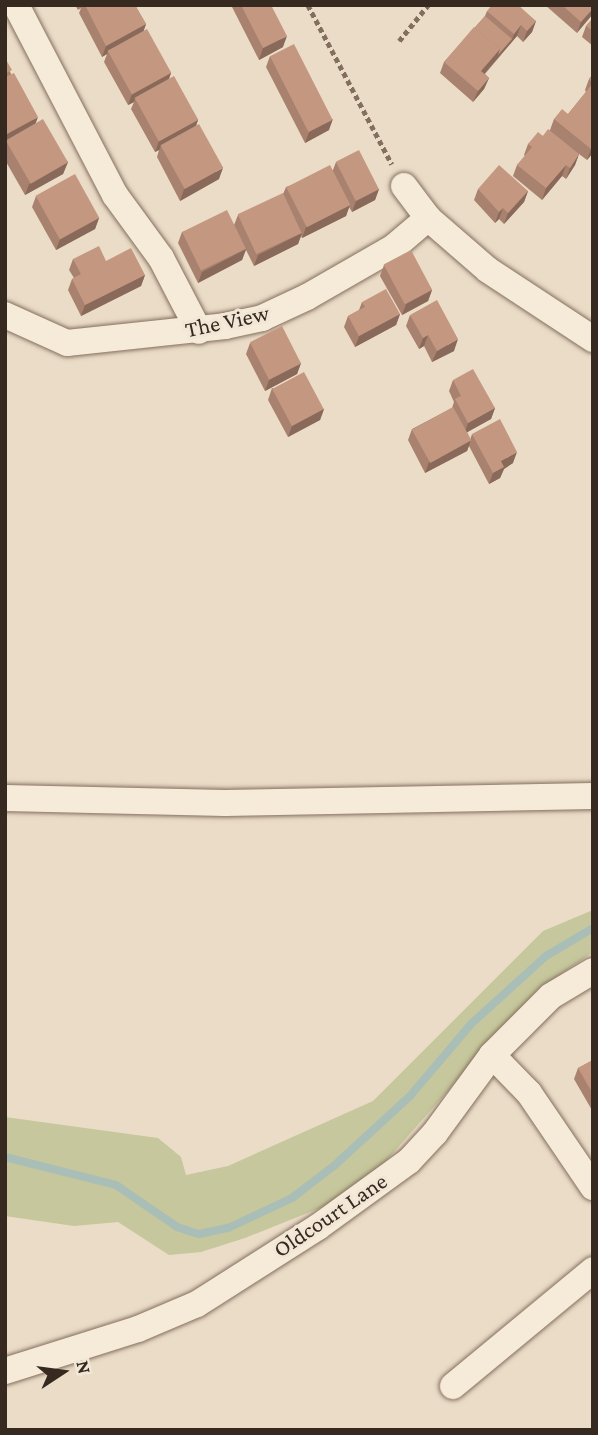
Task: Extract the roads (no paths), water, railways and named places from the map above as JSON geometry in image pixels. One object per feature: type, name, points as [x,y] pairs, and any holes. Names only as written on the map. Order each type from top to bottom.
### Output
[{"type":"street","points":[[16,5],[116,195],[162,258],[199,331]]},
{"type":"street","points":[[404,186],[428,218],[488,270],[593,339]]},
{"type":"street","name":"The View","points":[[5,315],[67,343],[199,331],[262,318],[307,297],[394,247],[428,218]]},
{"type":"street","points":[[5,798],[225,803],[593,796]]},
{"type":"street","name":"Oldcourt Lane","points":[[5,1371],[138,1329],[197,1304],[318,1227],[409,1161],[435,1133],[492,1055],[551,996],[593,971]]},
{"type":"street","points":[[492,1055],[529,1093],[593,1186]]},
{"type":"street","points":[[453,1386],[593,1270]]},
{"type":"waterway","points":[[5,1157],[116,1185],[177,1227],[199,1234],[228,1228],[292,1198],[335,1165],[410,1096],[471,1024],[546,956],[593,928]]}]
